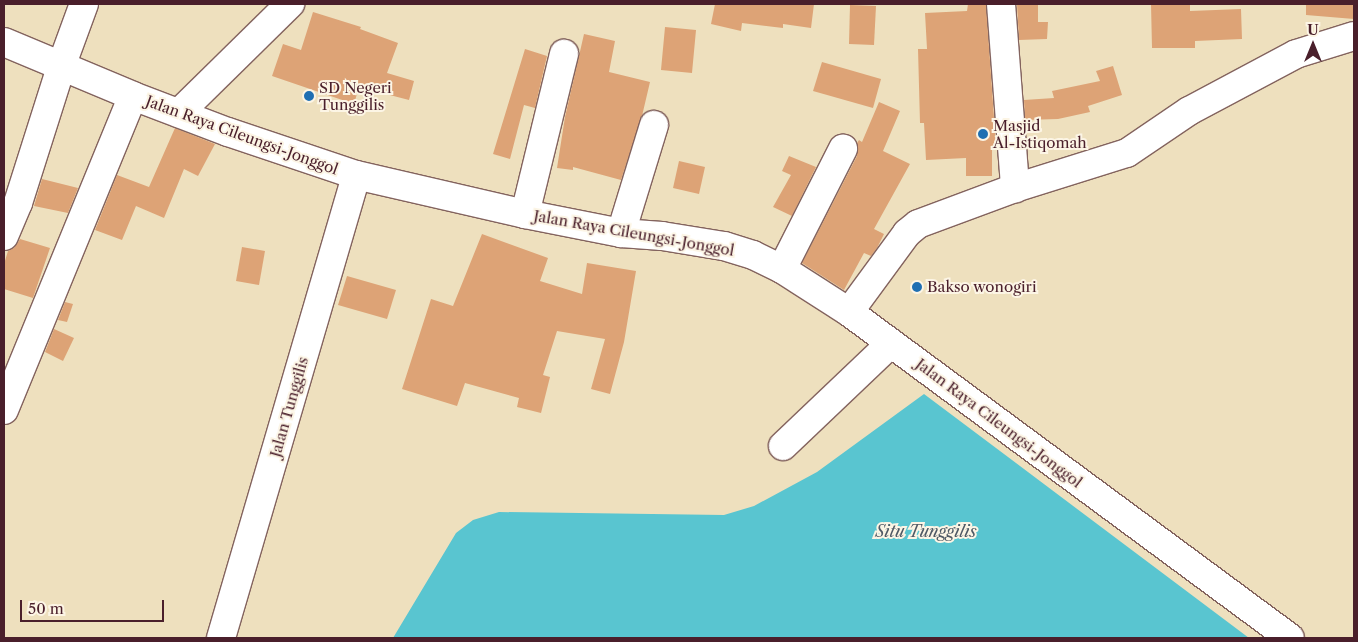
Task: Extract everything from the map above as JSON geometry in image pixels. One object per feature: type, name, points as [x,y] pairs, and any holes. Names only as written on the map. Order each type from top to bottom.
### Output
[{"type":"street","points":[[4,236],[18,203],[62,64],[84,4]]},
{"type":"street","points":[[179,113],[290,4]]},
{"type":"street","points":[[1001,4],[1015,188]]},
{"type":"street","points":[[849,312],[906,233],[918,224],[1015,188],[1126,153],[1189,111],[1296,54],[1354,36]]},
{"type":"street","name":"Jalan Raya Cileungsi-Jonggol","points":[[4,42],[62,64],[133,96],[356,175],[525,214],[621,233],[662,236],[724,246],[753,255],[782,269],[849,312],[1290,638]]},
{"type":"street","points":[[525,214],[564,54]]},
{"type":"street","points":[[4,410],[133,96]]},
{"type":"street","points":[[621,233],[654,125]]},
{"type":"street","points":[[782,269],[843,150]]},
{"type":"street","name":"Jalan Tunggilis","points":[[221,638],[356,175]]},
{"type":"street","points":[[783,446],[891,343]]},
{"type":"water","name":"Situ Tunggilis","points":[[924,394],[1249,638],[393,638],[456,533],[473,520],[499,512],[724,515],[754,506],[817,472]]},
{"type":"building","points":[[715,4],[814,4],[811,28],[783,24],[783,28],[742,23],[741,31],[711,24]]},
{"type":"building","points":[[968,4],[986,4],[996,146],[992,146],[992,176],[966,176],[966,158],[926,160],[924,123],[920,123],[918,49],[927,49],[925,13],[967,11]]},
{"type":"building","points":[[1017,4],[1038,4],[1038,22],[1048,22],[1047,39],[1019,40]]},
{"type":"building","points":[[1151,4],[1190,4],[1190,11],[1241,9],[1242,39],[1195,41],[1195,48],[1152,48]]},
{"type":"building","points":[[1306,4],[1354,4],[1354,19],[1306,15]]},
{"type":"building","points":[[850,5],[876,6],[874,45],[849,44]]},
{"type":"building","points":[[313,12],[361,27],[360,29],[398,43],[387,73],[414,81],[409,100],[359,87],[354,104],[272,76],[283,44],[301,50]]},
{"type":"building","points":[[665,27],[696,30],[692,73],[661,70]]},
{"type":"building","points":[[584,34],[615,41],[609,72],[650,82],[642,116],[621,180],[573,167],[573,170],[557,168],[565,117]]},
{"type":"building","points":[[525,49],[547,56],[535,108],[524,105],[510,159],[493,154]]},
{"type":"building","points":[[822,62],[881,79],[873,108],[813,91]]},
{"type":"building","points":[[1113,66],[1122,95],[1088,106],[1090,112],[1058,119],[1025,120],[1024,100],[1054,98],[1052,91],[1100,81],[1096,71]]},
{"type":"building","points":[[879,102],[900,111],[883,151],[910,164],[874,229],[884,234],[877,248],[871,256],[864,253],[844,290],[802,263],[857,156],[857,143],[859,140],[862,142]]},
{"type":"building","points":[[175,128],[215,144],[198,176],[184,169],[164,218],[136,206],[122,240],[95,230],[117,175],[149,187]]},
{"type":"building","points":[[789,156],[816,167],[792,216],[773,207],[791,175],[782,171]]},
{"type":"building","points":[[679,161],[705,167],[699,194],[673,188]]},
{"type":"building","points":[[42,179],[78,188],[68,213],[34,206]]},
{"type":"building","points":[[482,234],[548,258],[540,281],[582,294],[587,263],[636,271],[624,342],[610,394],[591,389],[605,339],[557,331],[543,375],[550,377],[541,413],[517,407],[519,398],[465,383],[457,406],[402,389],[431,299],[453,306]]},
{"type":"building","points":[[20,239],[50,248],[33,298],[4,289],[4,264],[8,251],[14,248]]},
{"type":"building","points":[[242,247],[265,251],[259,285],[236,281]]},
{"type":"building","points":[[347,276],[396,290],[387,319],[338,305]]},
{"type":"building","points":[[65,302],[73,304],[67,322],[58,320]]},
{"type":"building","points":[[54,329],[74,338],[63,361],[45,352]]},
{"type":"place","name":"SD Negeri Tunggilis","points":[[309,96]]},
{"type":"place","name":"Masjid Al-Istiqomah","points":[[983,134]]},
{"type":"place","name":"Bakso wonogiri","points":[[917,287]]}]
